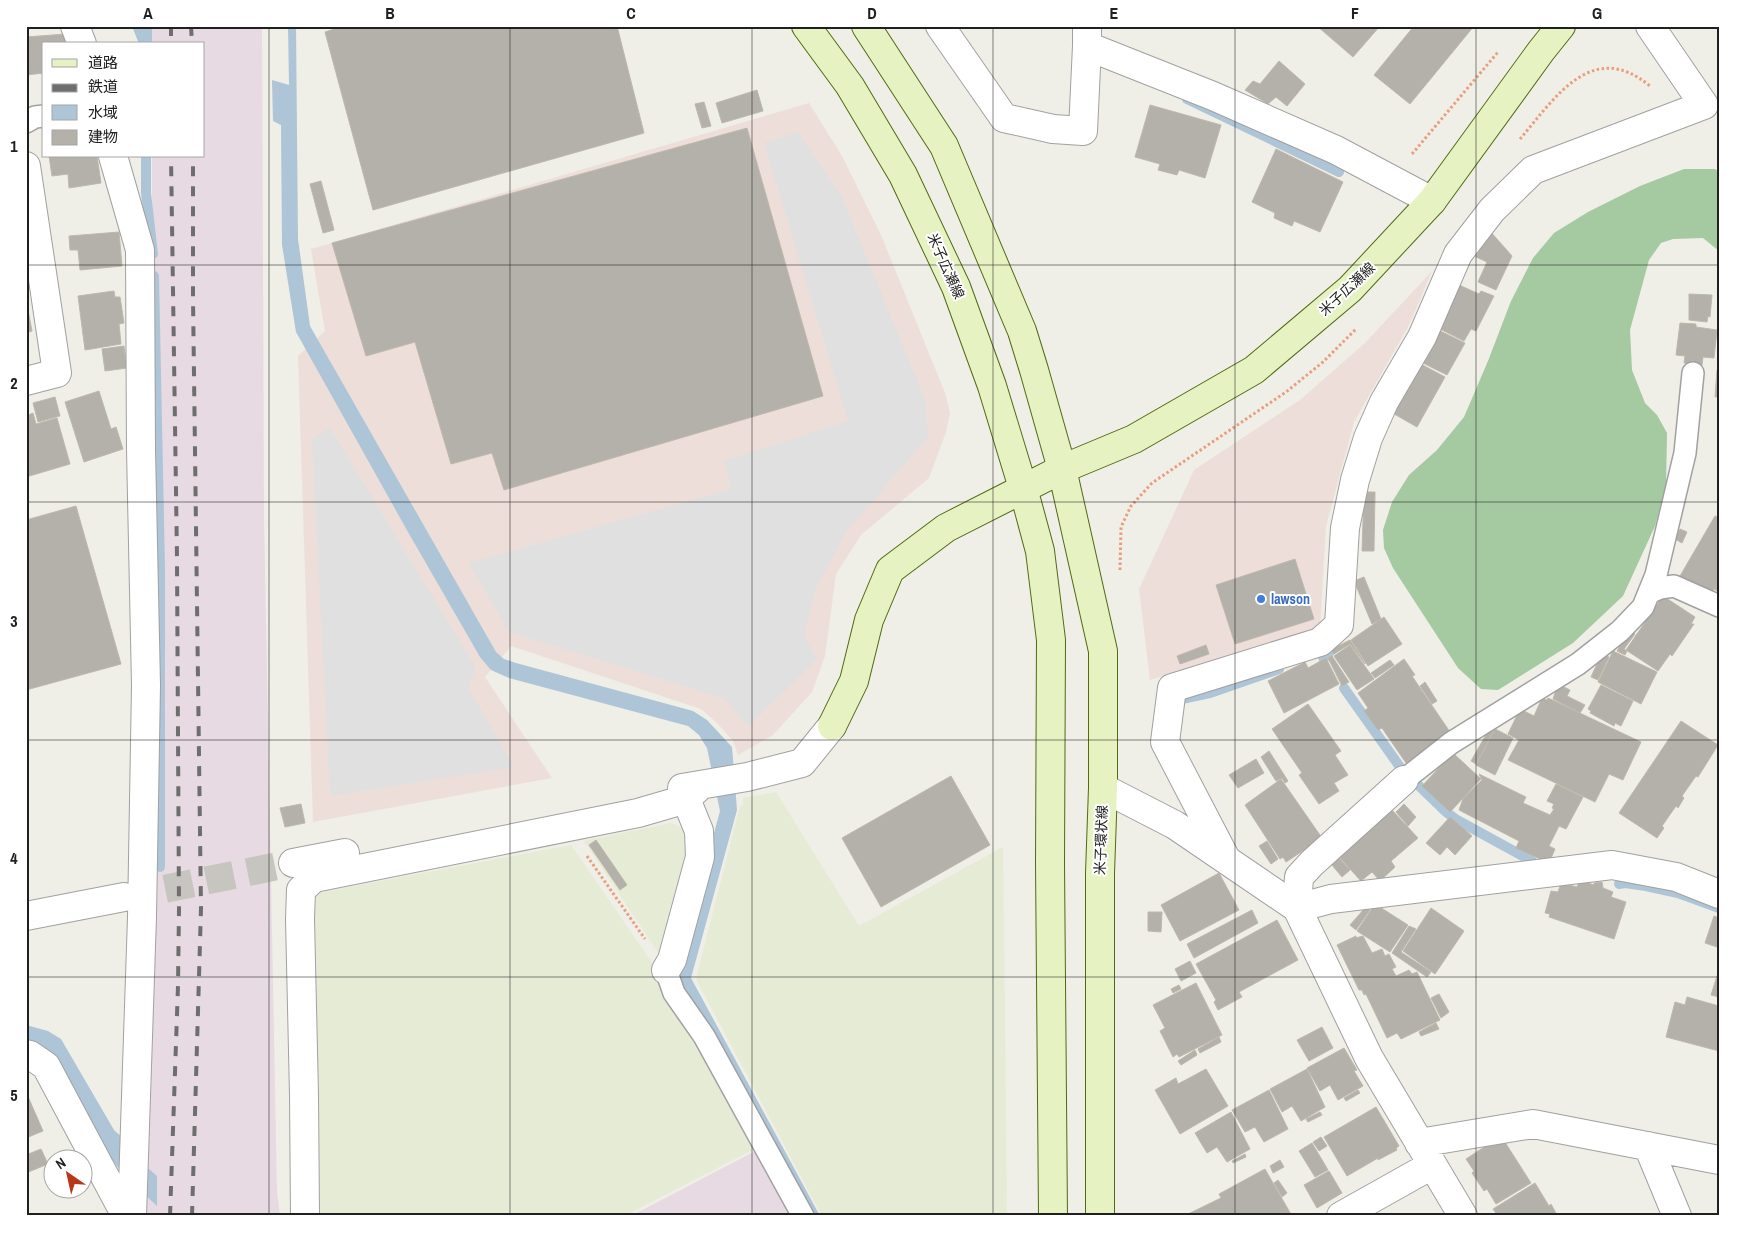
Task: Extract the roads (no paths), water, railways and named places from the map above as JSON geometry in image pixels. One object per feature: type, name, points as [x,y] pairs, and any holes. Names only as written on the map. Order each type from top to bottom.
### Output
[{"type":"main road","points":[[866,26],[944,146],[1022,331],[1062,469]]},
{"type":"main road","name":"米子広瀬線","points":[[813,36],[850,86],[903,175],[938,246],[978,344],[1023,488],[1062,469],[1134,439],[1254,370],[1350,289],[1432,201],[1541,50],[1561,26]]},
{"type":"main road","name":"米子環状線","points":[[1062,469],[1103,650],[1103,788],[1100,873],[1100,1216]]},
{"type":"main road","points":[[832,726],[854,680],[869,620],[890,570],[946,528],[1023,488],[1040,551],[1051,640],[1050,873],[1053,1216]]},
{"type":"street","points":[[76,26],[81,42]]},
{"type":"street","points":[[940,26],[1004,118],[1054,129],[1083,131],[1087,36],[1213,96],[1336,150],[1432,201]]},
{"type":"street","points":[[1226,859],[1166,742],[1172,688],[1320,642],[1339,625],[1345,528],[1355,480],[1368,438],[1384,402],[1422,337],[1458,254],[1492,210],[1533,170],[1711,100],[1650,26]]},
{"type":"street","points":[[114,158],[140,250],[141,450],[146,685],[142,918],[132,1216]]},
{"type":"street","points":[[26,166],[57,373],[26,381]]},
{"type":"street","points":[[293,863],[698,790],[802,763],[832,726]]},
{"type":"street","points":[[1404,780],[1299,877],[1297,908],[1369,1058],[1463,1216]]},
{"type":"street","points":[[1103,788],[1175,825],[1297,908],[1331,899],[1612,865],[1676,877],[1719,894]]},
{"type":"street","points":[[304,1216],[301,890],[314,878],[638,812],[698,790]]},
{"type":"street","points":[[666,970],[672,960],[700,857],[698,790]]},
{"type":"street","points":[[26,916],[124,897]]},
{"type":"street","points":[[26,1054],[46,1066],[126,1216]]},
{"type":"street","points":[[1341,1216],[1425,1154],[1533,1124],[1719,1160]]},
{"type":"street","points":[[1648,1146],[1677,1216]]},
{"type":"lane","points":[[26,122],[35,117],[42,116]]},
{"type":"lane","points":[[1404,780],[1451,742],[1578,664],[1620,631],[1643,607],[1664,544],[1685,453],[1694,373]]},
{"type":"lane","points":[[1649,593],[1660,588],[1674,586],[1719,606]]},
{"type":"lane","points":[[666,970],[674,993],[704,1036],[803,1216]]},
{"type":"water","points":[[132,26],[152,26],[152,42],[138,42]]},
{"type":"water","points":[[288,26],[296,26],[298,239],[310,326],[496,652],[504,659],[516,663],[693,711],[707,720],[732,747],[737,810],[691,978],[820,1216],[811,1216],[692,1012],[677,971],[720,811],[707,748],[699,735],[688,726],[509,678],[491,670],[480,657],[296,332],[282,245],[281,125],[273,121],[272,80],[289,85]]},
{"type":"water","points":[[26,1025],[48,1031],[61,1039],[114,1130],[125,1140],[124,1147],[157,1176],[157,1206],[122,1173],[26,1044]]},
{"type":"waterway","points":[[1187,99],[1339,172]]},
{"type":"waterway","points":[[146,158],[146,193],[153,254]]},
{"type":"waterway","points":[[154,276],[160,569],[160,867]]},
{"type":"waterway","points":[[1324,659],[1322,655],[1329,653]]},
{"type":"waterway","points":[[1177,700],[1210,693],[1279,669]]},
{"type":"waterway","points":[[1344,688],[1400,767]]},
{"type":"waterway","points":[[1414,781],[1457,820],[1532,861]]},
{"type":"waterway","points":[[1619,884],[1646,886],[1678,893],[1719,908]]},
{"type":"tunnel","points":[[124,897],[293,863]]},
{"type":"railway","points":[[171,26],[171,42]]},
{"type":"railway","points":[[191,26],[192,42]]},
{"type":"railway","points":[[170,1216],[179,909],[177,558],[171,158]]},
{"type":"railway","points":[[192,1216],[201,908],[193,158]]},
{"type":"place","name":"lawson","points":[[1261,599]]}]
